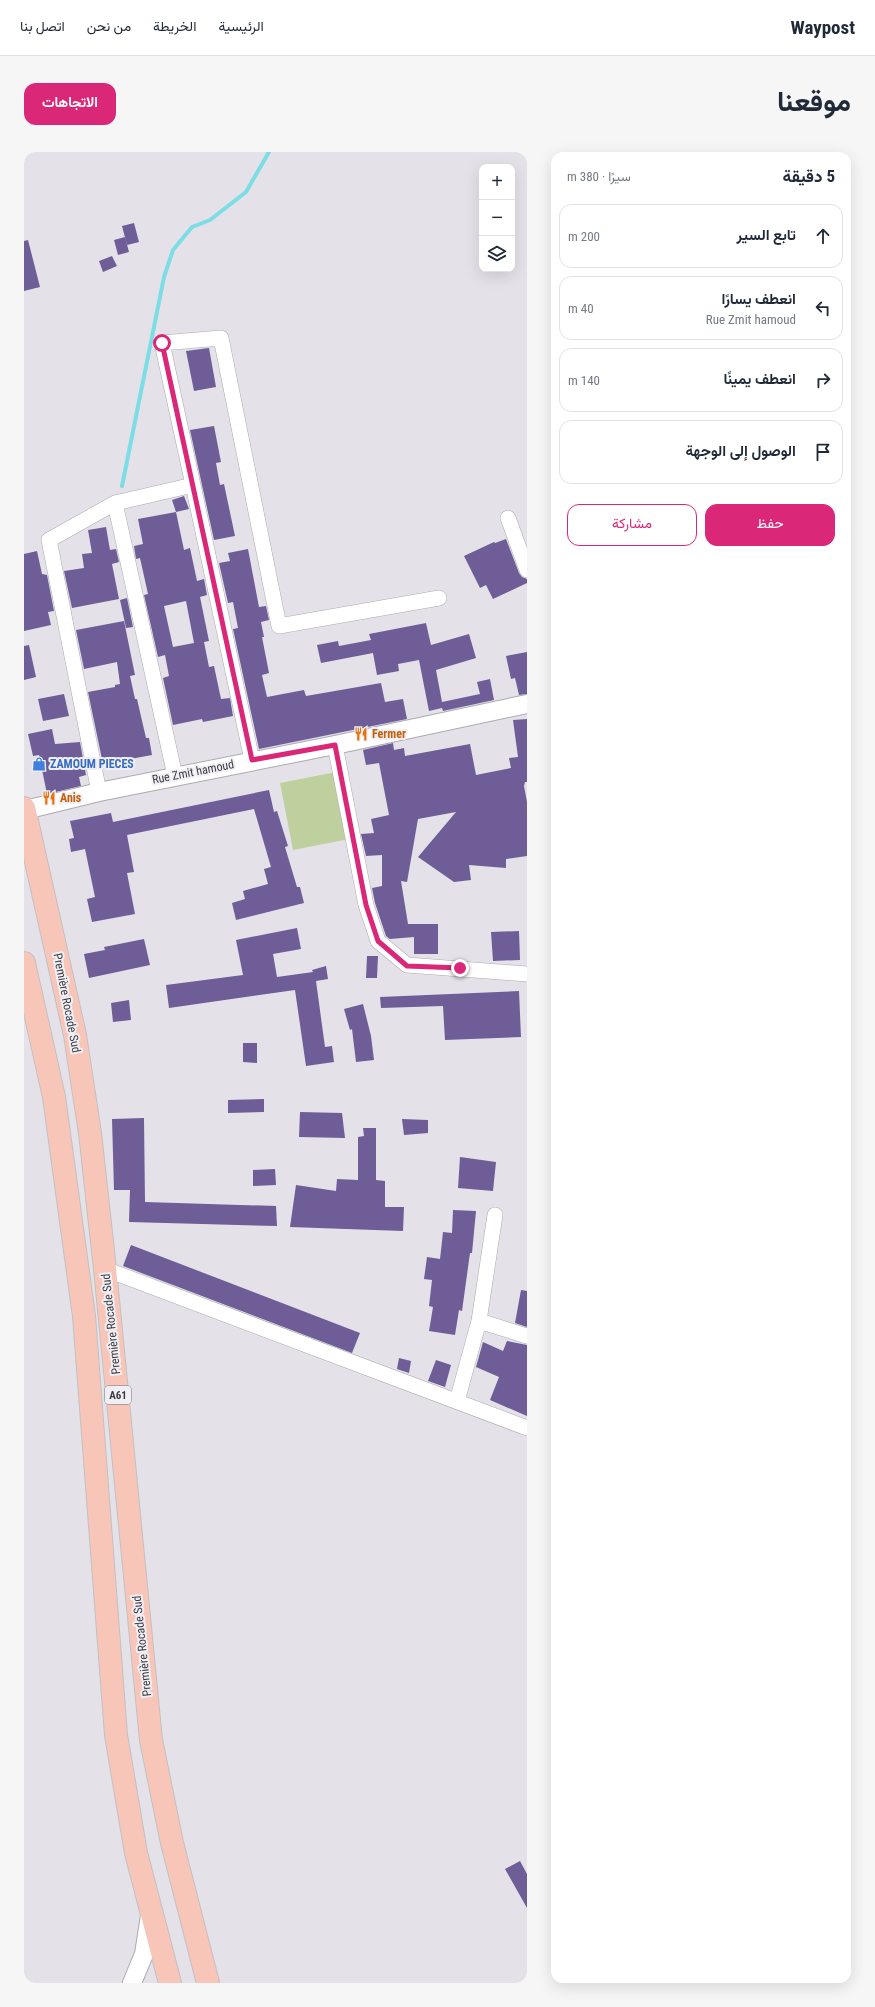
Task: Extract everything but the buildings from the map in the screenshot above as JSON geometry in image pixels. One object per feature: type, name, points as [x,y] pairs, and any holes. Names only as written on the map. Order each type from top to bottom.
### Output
[{"type":"highway","name":"Première Rocade Sud","points":[[24,809],[75,1036],[90,1133],[105,1269],[151,1740],[172,1843],[208,1983]]},
{"type":"highway","name":"A61","points":[[24,963],[54,1097],[84,1316],[116,1736],[136,1853],[170,1983]]},
{"type":"highway","points":[[201,1956],[218,1983]]},
{"type":"street","points":[[252,760],[162,343],[221,338],[279,626],[439,598]]},
{"type":"street","points":[[99,792],[48,540],[115,503],[193,485]]},
{"type":"street","points":[[115,503],[175,776]]},
{"type":"street","points":[[508,518],[527,570]]},
{"type":"street","name":"Rue Zmit hamoud","points":[[24,809],[175,776],[335,745],[527,704]]},
{"type":"street","points":[[335,745],[366,905],[378,941],[407,966],[527,974]]},
{"type":"street","points":[[457,1401],[479,1321],[495,1215]]},
{"type":"street","points":[[105,1269],[527,1428]]},
{"type":"street","points":[[479,1321],[527,1336]]},
{"type":"street","points":[[132,1983],[144,1954],[149,1932],[150,1911]]},
{"type":"green space","points":[[336,772],[349,839],[293,850],[280,783]]},
{"type":"waterway","points":[[122,486],[164,277],[173,250],[192,227],[210,220],[246,192],[269,152]]},
{"type":"place","name":"Fermer","points":[[361,734]]},
{"type":"place","name":"ZAMOUM PIECES","points":[[39,764]]},
{"type":"place","name":"Anis","points":[[49,798]]},
{"type":"route","points":[[162,343],[252,760],[335,745],[366,905],[378,941],[407,966],[460,968]]}]
